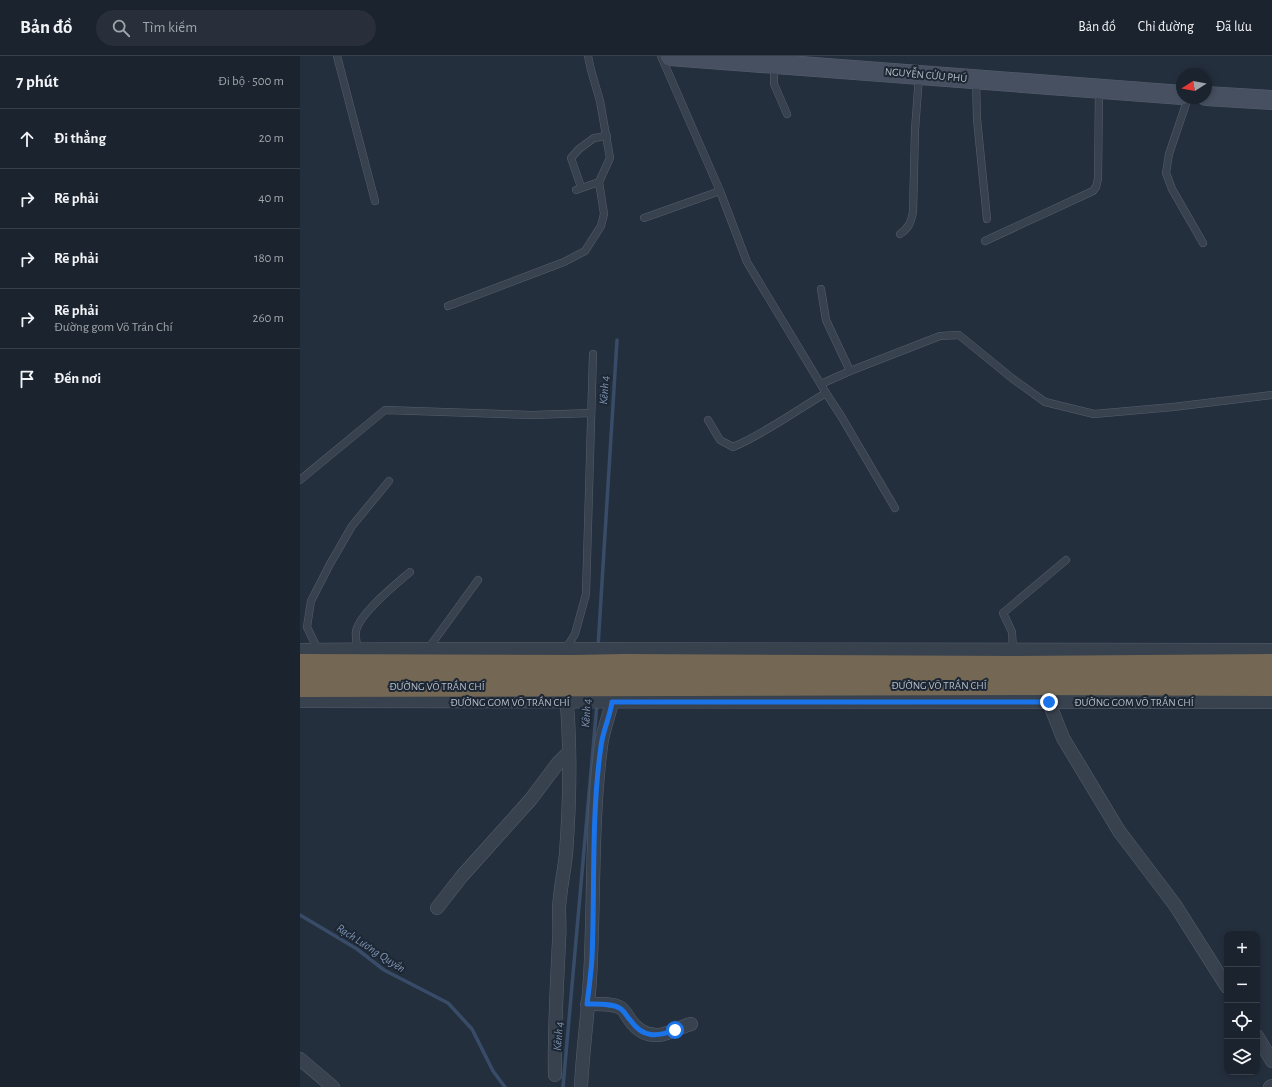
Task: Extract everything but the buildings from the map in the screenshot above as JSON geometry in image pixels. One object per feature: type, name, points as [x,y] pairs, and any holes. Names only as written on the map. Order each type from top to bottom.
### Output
[{"type":"highway","name":"ĐƯỜNG VÕ TRẦN CHÍ","points":[[300,686],[565,671],[624,664],[1014,659],[1272,665]]},
{"type":"highway","name":"ĐƯỜNG VÕ TRẦN CHÍ","points":[[300,665],[565,671],[611,691],[1045,693],[1272,686]]},
{"type":"main road","name":"NGUYỄN CỬU PHÚ","points":[[670,56],[1176,95]]},
{"type":"main road","points":[[1212,96],[1272,100]]},
{"type":"street","name":"ĐƯỜNG GOM VÕ TRẦN CHÍ","points":[[300,650],[428,648],[565,671]]},
{"type":"street","name":"ĐƯỜNG GOM VÕ TRẦN CHÍ","points":[[300,701],[565,671],[1014,659],[1272,650]]},
{"type":"street","points":[[555,1074],[559,907],[566,854],[569,752],[569,718],[565,671]]},
{"type":"street","points":[[581,1087],[592,959],[594,838],[598,782],[601,745],[605,726],[611,712],[611,691]]},
{"type":"street","name":"ĐƯỜNG GOM VÕ TRẦN CHÍ","points":[[1045,693],[1272,702]]},
{"type":"street","points":[[1045,693],[1063,738],[1119,831],[1175,905],[1224,982]]},
{"type":"street","points":[[438,908],[462,876],[531,800],[558,762],[569,752]]},
{"type":"street","points":[[587,1004],[618,1007],[641,1032],[650,1035],[661,1035],[691,1024]]},
{"type":"street","points":[[1259,1039],[1272,1061]]},
{"type":"street","points":[[300,1059],[327,1085]]},
{"type":"lane","points":[[337,56],[375,201]]},
{"type":"lane","points":[[448,306],[564,262],[585,251],[601,226],[604,214],[599,182],[610,158],[600,101],[588,56]]},
{"type":"lane","points":[[661,56],[720,191],[747,262],[896,508]]},
{"type":"lane","points":[[774,63],[774,84],[787,114]]},
{"type":"lane","points":[[900,234],[911,223],[913,212],[914,137],[919,75]]},
{"type":"lane","points":[[976,79],[977,119],[987,219]]},
{"type":"lane","points":[[985,240],[1078,198],[1092,191],[1096,187],[1098,178],[1099,89]]},
{"type":"lane","points":[[1186,104],[1169,154],[1166,173],[1172,189],[1203,243]]},
{"type":"lane","points":[[599,182],[579,189],[571,158],[579,149],[594,138],[607,136]]},
{"type":"lane","points":[[644,218],[720,191]]},
{"type":"lane","points":[[820,289],[826,320],[850,371]]},
{"type":"lane","points":[[821,384],[850,371],[940,336],[959,335],[1044,402],[1094,414],[1173,407],[1272,395]]},
{"type":"lane","points":[[565,671],[586,594],[593,354]]},
{"type":"lane","points":[[708,420],[720,440],[733,447],[766,431],[801,407],[826,393]]},
{"type":"lane","points":[[300,480],[385,410],[532,415],[591,413]]},
{"type":"lane","points":[[318,650],[307,627],[311,601],[352,526],[390,481]]},
{"type":"lane","points":[[1014,659],[1012,632],[1003,613],[1066,560]]},
{"type":"lane","points":[[358,650],[356,632],[360,623],[379,600],[410,572]]},
{"type":"lane","points":[[428,648],[478,580]]},
{"type":"waterway","name":"Kênh 4","points":[[598,647],[617,340]]},
{"type":"waterway","name":"Kênh 4","points":[[563,1087],[597,704]]},
{"type":"waterway","name":"Rạch Lương Quyền","points":[[300,915],[357,949],[384,970],[448,1003],[472,1029],[493,1071],[505,1087]]},
{"type":"route","points":[[675,1030],[661,1035],[650,1035],[641,1032],[621,1008],[608,1005],[587,1004],[592,959],[594,838],[601,745],[605,726],[611,712],[612,702],[1049,702]]}]
